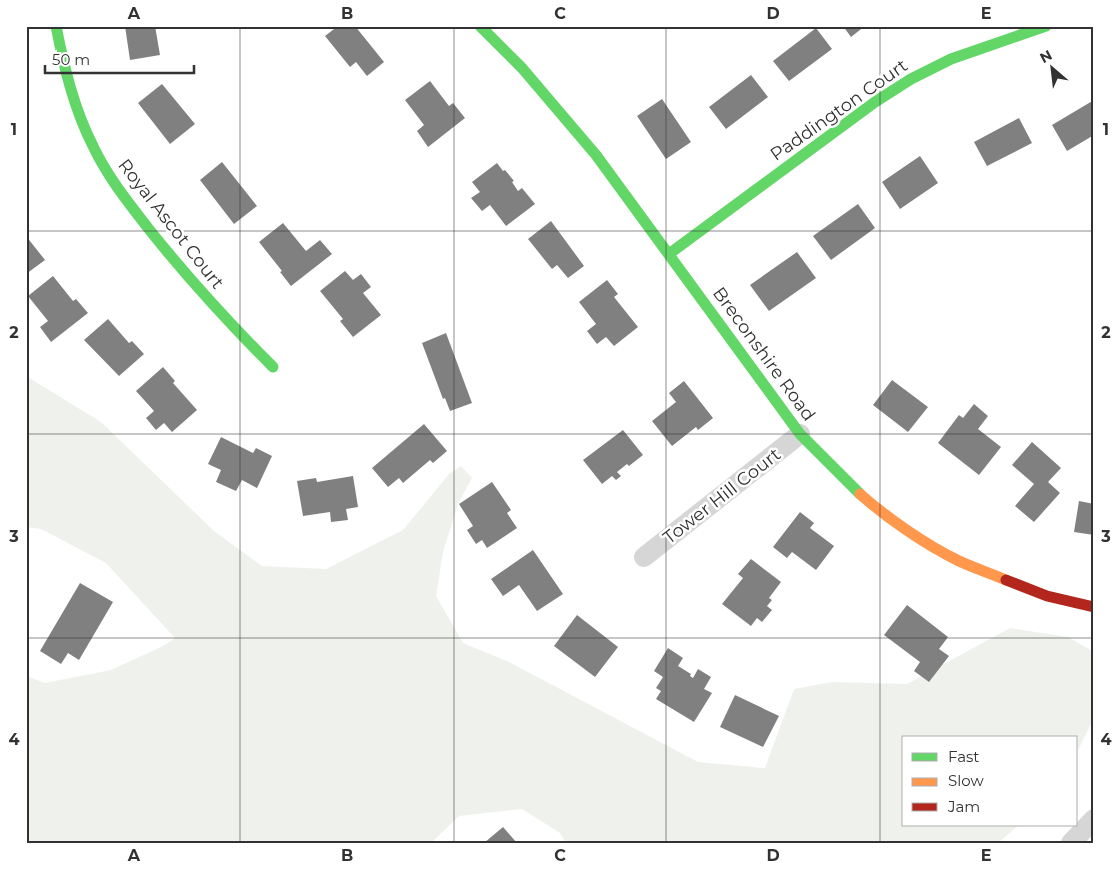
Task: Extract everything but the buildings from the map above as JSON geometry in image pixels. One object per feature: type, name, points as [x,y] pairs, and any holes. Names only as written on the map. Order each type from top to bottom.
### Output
[{"type":"street","name":"Royal Ascot Court","points":[[56,26],[72,94],[87,134],[104,167],[127,200],[186,274],[230,325],[273,367]]},
{"type":"street","name":"Breconshire Road","points":[[480,26],[522,68],[596,155],[800,434],[876,508],[959,561],[1047,596],[1094,607]]},
{"type":"street","name":"Paddington Court","points":[[669,254],[875,102],[911,79],[951,59],[1046,26]]},
{"type":"street","name":"Tower Hill Court","points":[[644,557],[800,434]]},
{"type":"street","points":[[1071,843],[1094,819]]},
{"type":"shaded area","points":[[26,376],[101,422],[214,531],[262,566],[326,569],[403,530],[449,474],[461,466],[472,478],[458,504],[443,552],[436,596],[463,643],[509,662],[698,762],[765,768],[794,689],[832,682],[907,684],[1010,628],[1068,637],[1094,652],[1094,718],[1078,750],[1078,736],[902,736],[902,826],[1018,826],[998,843],[566,843],[560,833],[522,809],[459,816],[431,843],[26,843],[26,676],[45,683],[111,670],[163,646],[175,638],[106,563],[41,529],[26,527]]},
{"type":"traffic: fast","points":[[56,26],[66,72],[80,117],[111,178],[148,228],[178,264],[224,317],[273,367]]},
{"type":"traffic: fast","points":[[480,26],[522,68],[596,155],[800,434],[860,494]]},
{"type":"traffic: fast","points":[[669,254],[875,102],[911,79],[951,59],[1046,26]]},
{"type":"traffic: slow","points":[[860,494],[894,522],[933,547],[959,561],[1006,580]]},
{"type":"traffic: jam","points":[[1006,580],[1047,596],[1094,607]]}]
